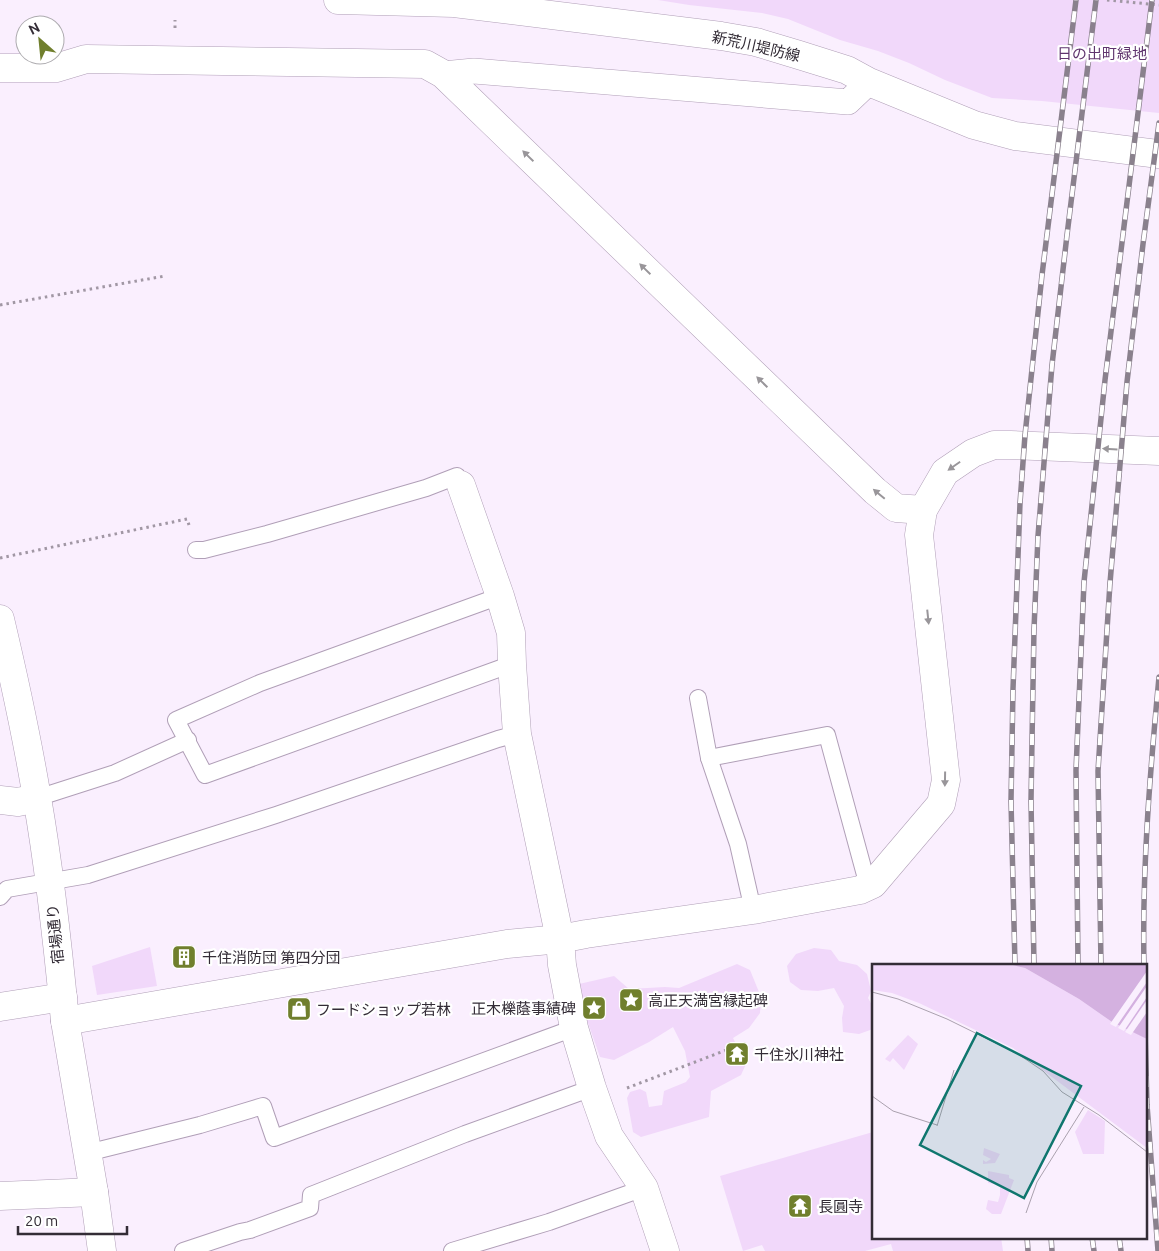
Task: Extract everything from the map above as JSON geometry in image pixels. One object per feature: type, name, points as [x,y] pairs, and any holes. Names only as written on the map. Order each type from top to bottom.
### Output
[{"type":"street","name":"新荒川堤防線","points":[[338,0],[454,3],[756,42],[847,70],[869,82],[974,125],[1015,136],[1159,154]]},
{"type":"street","points":[[0,68],[56,68],[86,59],[425,64],[443,74],[875,491],[896,508],[923,510]]},
{"type":"street","points":[[443,74],[474,71],[848,102],[869,82]]},
{"type":"street","points":[[0,1006],[64,1009],[753,910],[860,890],[873,884],[941,804],[946,780],[919,535],[923,510],[945,472],[973,453],[994,445],[1159,451]]},
{"type":"street","points":[[461,485],[511,633],[517,734],[560,939],[562,966],[574,1028],[594,1094],[610,1136],[644,1188],[665,1251]]},
{"type":"street","name":"宿場通り","points":[[0,619],[7,678],[37,798],[50,882],[64,1009],[102,1251]]},
{"type":"street","points":[[0,800],[18,802],[37,798]]},
{"type":"street","points":[[0,1196],[94,1192]]},
{"type":"lane","points":[[196,550],[204,550],[267,534],[426,488],[457,476],[461,485]]},
{"type":"lane","points":[[500,596],[260,683],[176,720],[205,775],[512,664]]},
{"type":"lane","points":[[698,698],[709,758],[738,844],[753,910]]},
{"type":"lane","points":[[0,897],[7,889],[88,875],[276,815],[517,734]]},
{"type":"lane","points":[[709,758],[827,735],[868,886]]},
{"type":"lane","points":[[37,798],[115,773],[188,740]]},
{"type":"lane","points":[[87,1153],[200,1126],[263,1106],[274,1138],[574,1028]]},
{"type":"lane","points":[[183,1251],[250,1230],[310,1208],[311,1196],[465,1134],[594,1094]]},
{"type":"lane","points":[[454,1251],[549,1222],[644,1188]]},
{"type":"path","points":[[1107,0],[1159,5]]},
{"type":"path","points":[[0,305],[165,276]]},
{"type":"path","points":[[0,558],[187,519],[196,550]]},
{"type":"path","points":[[594,1094],[737,1046]]},
{"type":"green space","name":"日の出町緑地","points":[[658,0],[1159,0],[1159,113],[992,98],[945,80],[909,63],[878,51],[840,40],[788,19],[762,13]]},
{"type":"green space","points":[[150,947],[157,986],[97,995],[92,966]]},
{"type":"green space","points":[[814,948],[831,950],[839,961],[857,965],[867,974],[871,991],[868,998],[872,1005],[872,1029],[859,1034],[843,1032],[842,1018],[844,1006],[834,988],[818,991],[801,990],[790,982],[787,966],[796,954]]},
{"type":"green space","points":[[737,964],[750,970],[761,997],[760,1013],[749,1028],[733,1038],[746,1064],[741,1075],[711,1091],[709,1117],[641,1137],[633,1132],[627,1098],[630,1092],[640,1089],[646,1092],[649,1107],[662,1105],[664,1091],[686,1082],[690,1077],[685,1051],[673,1027],[614,1060],[600,1057],[582,1006],[579,984],[614,976],[629,989],[679,988]]},
{"type":"green space","name":"長圓寺","points":[[872,1132],[872,1238],[1001,1238],[1003,1251],[893,1251],[891,1244],[865,1251],[765,1251],[762,1245],[743,1251],[720,1176]]},
{"type":"railway","points":[[1015,964],[1011,801],[1020,503],[1025,435],[1042,275],[1076,0]]},
{"type":"railway","points":[[1034,964],[1031,801],[1034,629],[1038,536],[1052,365],[1096,0]]},
{"type":"railway","points":[[1078,964],[1076,770],[1084,582],[1105,380],[1152,0]]},
{"type":"railway","points":[[1101,964],[1098,771],[1110,583],[1127,382],[1159,123]]},
{"type":"railway","points":[[1144,964],[1145,857],[1159,677]]},
{"type":"railway","points":[[1146,1068],[1158,1251]]},
{"type":"railway","points":[[1027,1238],[1028,1251]]},
{"type":"railway","points":[[1051,1238],[1052,1251]]},
{"type":"railway","points":[[1092,1238],[1094,1251]]},
{"type":"railway","points":[[1119,1238],[1121,1251]]},
{"type":"place","name":"千住消防団 第四分団","points":[[184,957]]},
{"type":"place","name":"高正天満宮縁起碑","points":[[631,1000]]},
{"type":"place","name":"正木櫟蔭事績碑","points":[[594,1008]]},
{"type":"place","name":"フードショップ若林","points":[[299,1009]]},
{"type":"place","name":"千住氷川神社","points":[[737,1054]]},
{"type":"place","name":"長圓寺","points":[[800,1206]]}]
